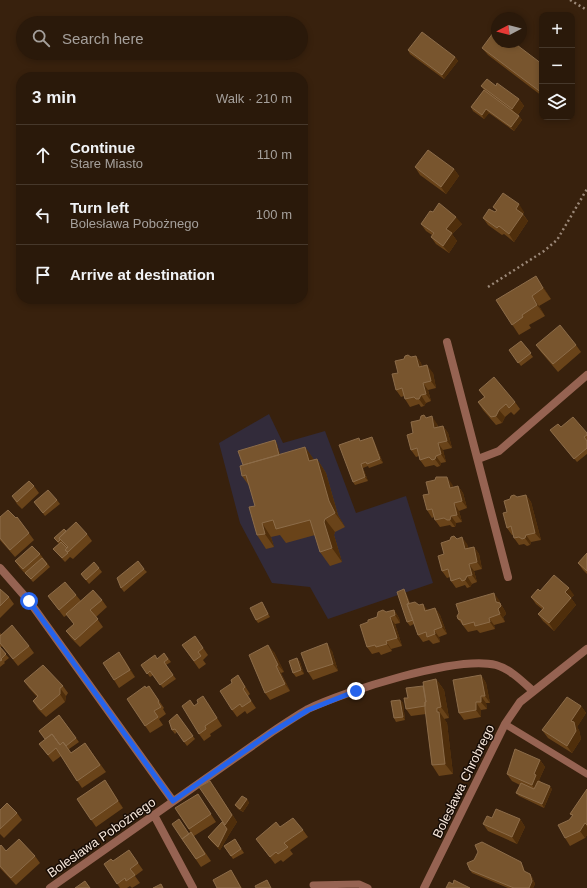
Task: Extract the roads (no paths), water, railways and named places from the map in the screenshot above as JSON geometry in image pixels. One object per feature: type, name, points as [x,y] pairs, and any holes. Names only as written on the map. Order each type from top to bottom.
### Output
[{"type":"street","points":[[448,342],[508,577]]},
{"type":"street","points":[[478,459],[499,451],[587,375]]},
{"type":"street","points":[[0,568],[29,601],[173,801]]},
{"type":"street","points":[[533,691],[587,649]]},
{"type":"street","name":"Bolesława Pobożnego","points":[[50,888],[272,732],[308,710],[356,691],[460,663],[496,665],[516,676],[533,691]]},
{"type":"street","name":"Bolesława Chrobrego","points":[[424,888],[505,724],[520,702],[533,691]]},
{"type":"street","points":[[154,815],[193,888]]},
{"type":"lane","points":[[505,724],[587,774]]},
{"type":"lane","points":[[313,885],[359,884],[368,888]]}]
